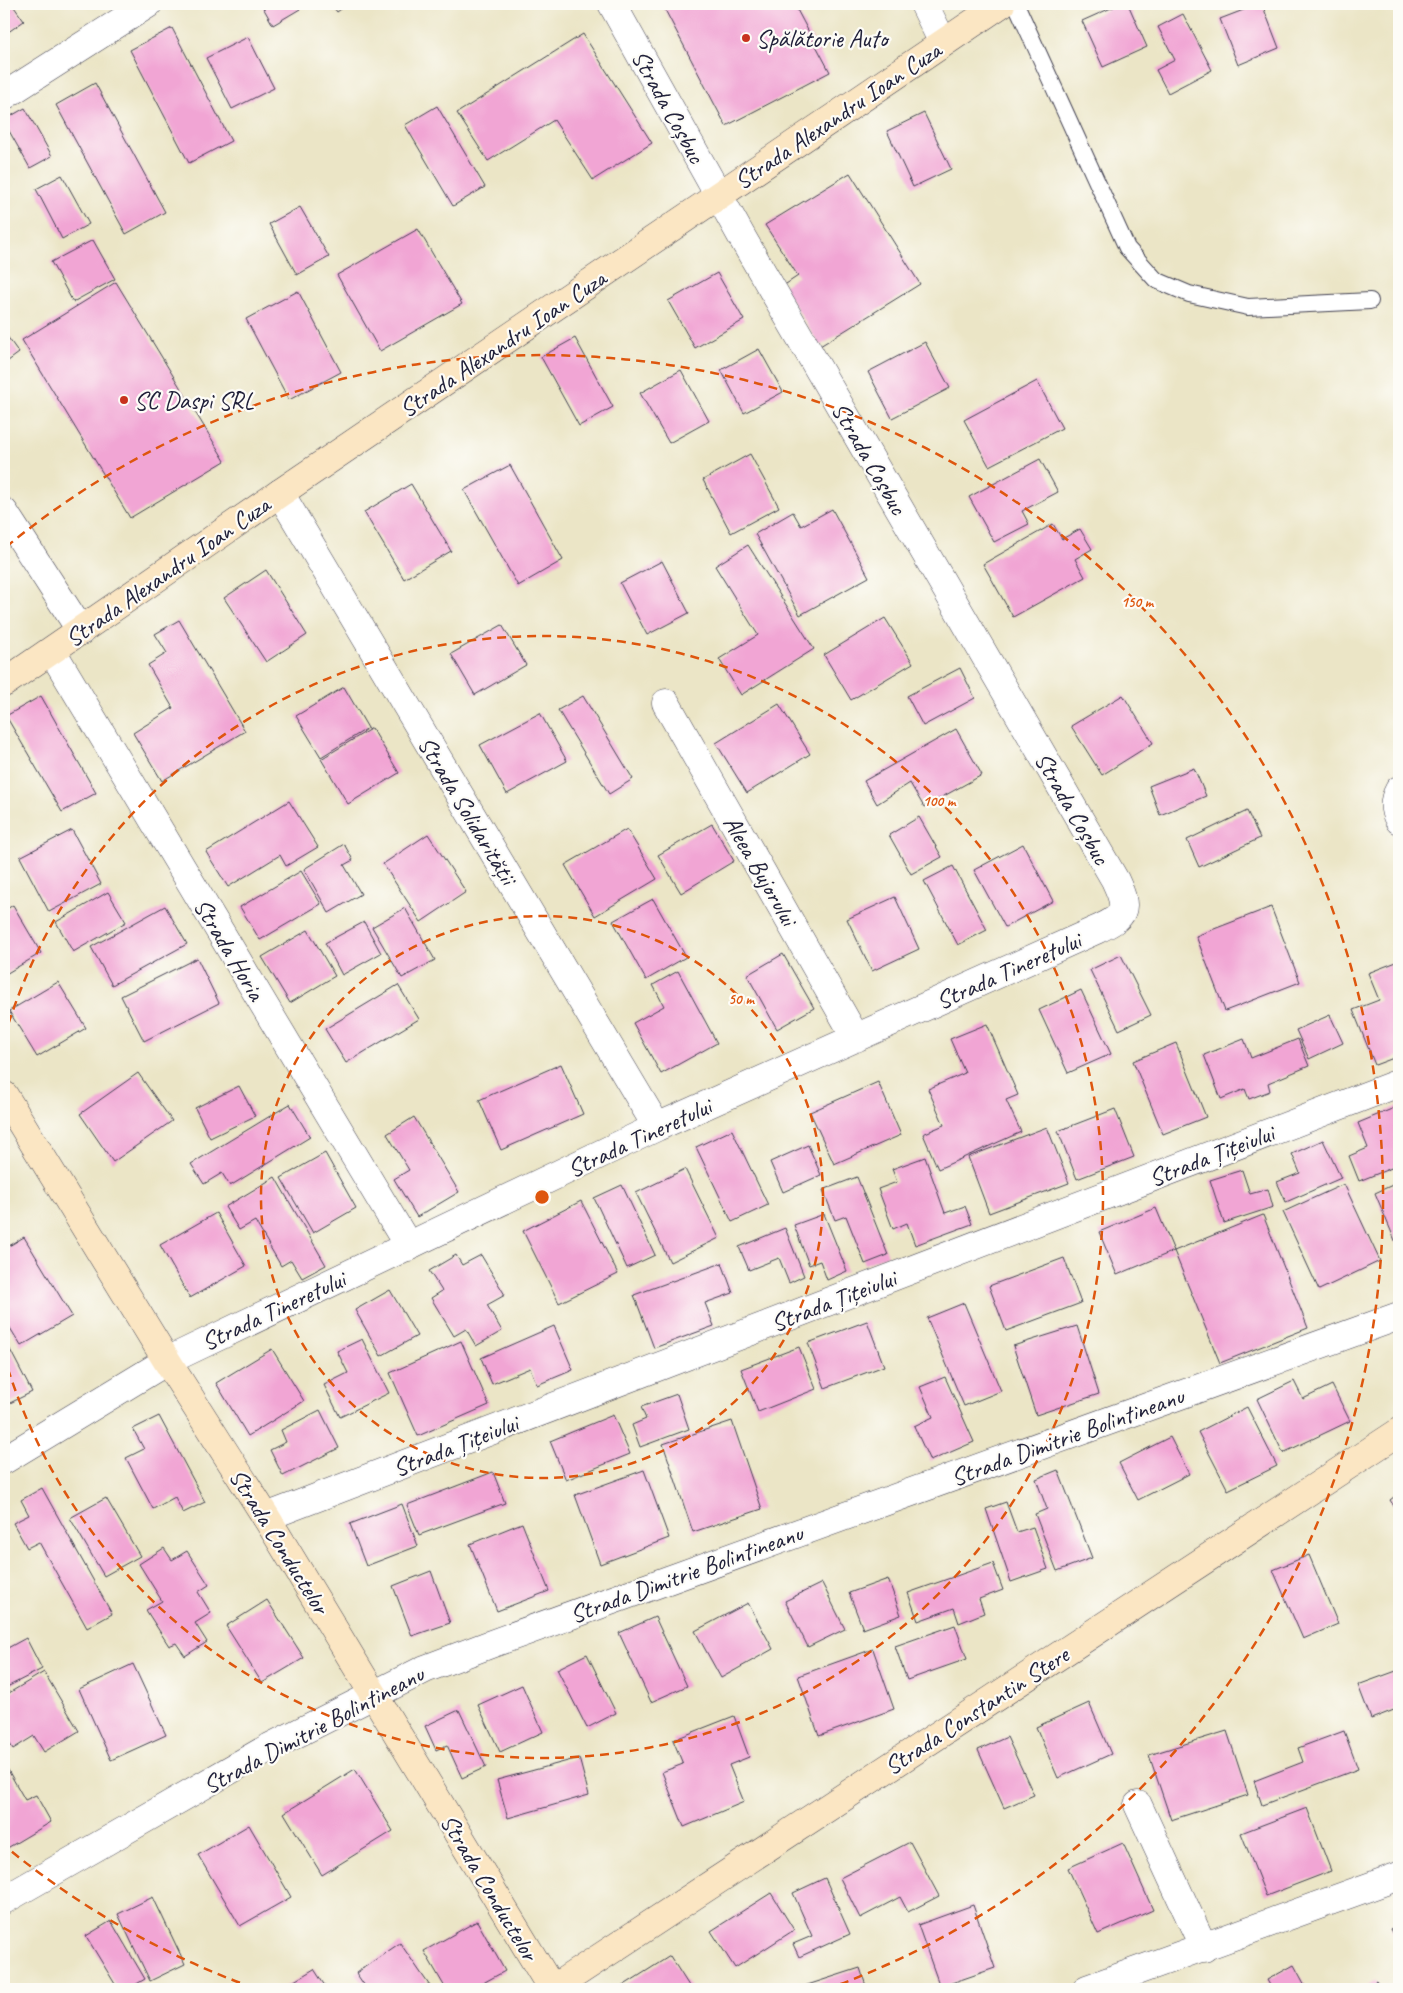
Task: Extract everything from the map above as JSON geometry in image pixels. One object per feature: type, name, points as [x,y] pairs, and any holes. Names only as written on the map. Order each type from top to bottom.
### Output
[{"type":"street","points":[[4,96],[148,4]]},
{"type":"street","name":"Strada Coșbuc","points":[[612,4],[718,196],[1115,880],[1123,898],[1122,912]]},
{"type":"street","points":[[924,4],[943,43]]},
{"type":"street","name":"Strada Alexandru Ioan Cuza","points":[[4,683],[280,493],[1001,4]]},
{"type":"street","name":"Strada Solidarității","points":[[280,493],[657,1127]]},
{"type":"street","points":[[4,512],[81,631]]},
{"type":"street","name":"Strada Horia","points":[[52,651],[409,1246]]},
{"type":"street","name":"Aleea Bujorului","points":[[666,703],[856,1038]]},
{"type":"street","name":"Strada Tineretului","points":[[4,1460],[167,1361],[657,1127],[1112,923],[1122,912]]},
{"type":"street","name":"Strada Țițeiului","points":[[266,1517],[1399,1083]]},
{"type":"street","name":"Strada Conductelor","points":[[4,1095],[167,1361],[266,1517],[552,1989]]},
{"type":"street","name":"Strada Dimitrie Bolintineanu","points":[[4,1900],[270,1747],[425,1669],[1399,1316]]},
{"type":"street","name":"Strada Constantin Stere","points":[[552,1989],[1399,1432]]},
{"type":"street","points":[[1138,1805],[1204,1948]]},
{"type":"street","points":[[1087,1989],[1399,1876]]},
{"type":"lane","points":[[1016,4],[1127,248],[1156,280],[1189,294],[1248,307],[1370,301]]},
{"type":"building","points":[[4,4],[12,4],[24,21],[4,35]]},
{"type":"building","points":[[261,4],[297,4],[300,9],[273,25]]},
{"type":"building","points":[[331,4],[348,4],[337,12]]},
{"type":"building","name":"Spălătorie Auto","points":[[662,4],[794,4],[830,72],[726,126]]},
{"type":"building","points":[[1120,4],[1128,4],[1147,47],[1103,67],[1082,21]]},
{"type":"building","points":[[1262,4],[1279,48],[1238,65],[1220,19]]},
{"type":"building","points":[[1183,14],[1212,70],[1168,93],[1156,70],[1175,60],[1158,27]]},
{"type":"building","points":[[172,28],[231,141],[189,163],[130,50]]},
{"type":"building","points":[[583,34],[652,143],[593,180],[554,120],[488,161],[457,113]]},
{"type":"building","points":[[248,37],[274,88],[232,109],[206,58]]},
{"type":"building","points":[[95,83],[165,212],[126,234],[56,105]]},
{"type":"building","points":[[437,106],[485,187],[453,206],[405,125]]},
{"type":"building","points":[[25,108],[52,156],[30,168],[4,122],[4,120]]},
{"type":"building","points":[[924,113],[951,169],[913,187],[887,131]]},
{"type":"building","points":[[850,173],[920,284],[820,346],[783,286],[798,276],[765,225]]},
{"type":"building","points":[[62,175],[89,224],[62,239],[36,189]]},
{"type":"building","points":[[300,207],[329,257],[297,275],[269,224]]},
{"type":"building","points":[[418,229],[462,304],[380,351],[337,275]]},
{"type":"building","points":[[93,240],[115,279],[73,302],[51,262]]},
{"type":"building","points":[[717,273],[744,320],[695,348],[668,301]]},
{"type":"building","name":"SC Daspi SRL","points":[[116,282],[225,461],[130,518],[22,340]]},
{"type":"building","points":[[298,291],[341,372],[289,400],[246,319]]},
{"type":"building","points":[[4,332],[19,353],[4,364]]},
{"type":"building","points":[[575,338],[613,407],[579,426],[541,357]]},
{"type":"building","points":[[925,342],[950,388],[892,418],[868,372]]},
{"type":"building","points":[[759,349],[783,392],[744,413],[721,370]]},
{"type":"building","points":[[681,370],[709,421],[669,443],[640,393]]},
{"type":"building","points":[[1037,381],[1062,428],[989,466],[964,420]]},
{"type":"building","points":[[750,454],[779,507],[731,533],[703,480]]},
{"type":"building","points":[[1040,459],[1058,492],[1022,511],[1029,524],[994,542],[969,497]]},
{"type":"building","points":[[510,465],[563,560],[518,586],[464,490]]},
{"type":"building","points":[[411,484],[451,551],[404,579],[364,512]]},
{"type":"building","points":[[832,509],[869,577],[800,615],[755,534],[793,512],[801,526]]},
{"type":"building","points":[[1053,524],[1062,539],[1080,529],[1092,549],[1075,559],[1085,577],[1013,617],[983,564]]},
{"type":"building","points":[[748,545],[814,649],[741,695],[719,659],[758,635],[715,566]]},
{"type":"building","points":[[662,561],[689,613],[647,635],[620,583]]},
{"type":"building","points":[[266,570],[307,635],[266,662],[224,598]]},
{"type":"building","points":[[885,618],[913,663],[851,700],[824,655]]},
{"type":"building","points":[[179,620],[245,731],[162,781],[133,733],[173,708],[148,665],[167,653],[155,634]]},
{"type":"building","points":[[502,625],[526,665],[475,695],[451,654]]},
{"type":"building","points":[[960,668],[975,698],[923,726],[907,696]]},
{"type":"building","points":[[344,687],[368,728],[321,757],[296,716]]},
{"type":"building","points":[[1123,695],[1153,743],[1102,775],[1071,726]]},
{"type":"building","points":[[41,696],[96,793],[62,812],[6,716]]},
{"type":"building","points":[[583,696],[633,779],[609,794],[558,710]]},
{"type":"building","points":[[779,704],[810,754],[747,793],[716,743]]},
{"type":"building","points":[[540,713],[567,761],[507,794],[480,745]]},
{"type":"building","points":[[372,728],[399,773],[348,804],[321,759]]},
{"type":"building","points":[[956,729],[982,775],[924,807],[910,783],[877,804],[864,781]]},
{"type":"building","points":[[1194,768],[1206,796],[1160,815],[1149,786]]},
{"type":"building","points":[[289,801],[318,847],[286,866],[280,855],[228,887],[206,852]]},
{"type":"building","points":[[1247,811],[1260,838],[1199,867],[1187,840]]},
{"type":"building","points":[[919,817],[942,857],[911,874],[889,835]]},
{"type":"building","points":[[712,824],[734,861],[681,893],[658,855]]},
{"type":"building","points":[[627,829],[657,879],[595,916],[565,865]]},
{"type":"building","points":[[72,830],[101,884],[49,912],[20,857]]},
{"type":"building","points":[[428,834],[466,892],[421,922],[383,864]]},
{"type":"building","points":[[344,844],[353,860],[344,865],[361,894],[329,913],[304,869]]},
{"type":"building","points":[[1023,844],[1053,901],[1005,927],[974,870]]},
{"type":"building","points":[[953,866],[987,930],[958,945],[924,881]]},
{"type":"building","points":[[301,871],[321,904],[260,940],[240,907]]},
{"type":"building","points":[[108,892],[126,922],[73,952],[56,922]]},
{"type":"building","points":[[895,897],[919,949],[872,971],[847,919]]},
{"type":"building","points":[[653,899],[686,957],[646,980],[613,921]]},
{"type":"building","points":[[13,905],[41,953],[4,975],[4,911]]},
{"type":"building","points":[[165,906],[187,944],[112,985],[91,947]]},
{"type":"building","points":[[1271,907],[1300,982],[1225,1011],[1196,936]]},
{"type":"building","points":[[405,908],[435,960],[402,978],[372,927]]},
{"type":"building","points":[[364,922],[381,953],[342,975],[325,943]]},
{"type":"building","points":[[308,930],[335,976],[290,1003],[262,957]]},
{"type":"building","points":[[783,954],[814,1008],[777,1029],[747,975]]},
{"type":"building","points":[[1121,955],[1151,1015],[1119,1030],[1090,970]]},
{"type":"building","points":[[197,958],[219,1003],[144,1041],[121,996]]},
{"type":"building","points":[[1399,961],[1399,1056],[1375,1065],[1353,1010],[1379,1000],[1368,973]]},
{"type":"building","points":[[678,971],[717,1043],[661,1074],[633,1023],[664,1006],[653,985]]},
{"type":"building","points":[[58,982],[86,1028],[37,1057],[9,1011]]},
{"type":"building","points":[[398,985],[419,1019],[346,1063],[325,1029]]},
{"type":"building","points":[[1081,990],[1111,1054],[1068,1073],[1039,1010]]},
{"type":"building","points":[[1330,1015],[1343,1043],[1309,1059],[1296,1030]]},
{"type":"building","points":[[987,1024],[1018,1095],[1006,1100],[1021,1132],[938,1169],[923,1134],[944,1125],[928,1089],[965,1073],[950,1039]]},
{"type":"building","points":[[1244,1039],[1251,1058],[1298,1039],[1309,1066],[1268,1083],[1270,1091],[1249,1099],[1245,1089],[1221,1099],[1204,1055]]},
{"type":"building","points":[[1176,1043],[1206,1117],[1163,1134],[1133,1061]]},
{"type":"building","points":[[561,1064],[583,1114],[501,1150],[479,1100]]},
{"type":"building","points":[[138,1073],[172,1121],[113,1162],[80,1114]]},
{"type":"building","points":[[878,1082],[901,1135],[834,1164],[810,1112]]},
{"type":"building","points":[[239,1086],[255,1116],[210,1138],[195,1108]]},
{"type":"building","points":[[290,1104],[310,1137],[230,1186],[222,1173],[204,1184],[191,1164]]},
{"type":"building","points":[[1399,1106],[1399,1165],[1359,1181],[1349,1156],[1368,1148],[1358,1123]]},
{"type":"building","points":[[1115,1109],[1134,1157],[1077,1179],[1058,1131]]},
{"type":"building","points":[[414,1117],[459,1192],[417,1217],[394,1179],[409,1170],[387,1134]]},
{"type":"building","points":[[1047,1127],[1069,1183],[989,1213],[968,1157]]},
{"type":"building","points":[[732,1130],[768,1205],[732,1222],[696,1147]]},
{"type":"building","points":[[1323,1140],[1341,1178],[1286,1202],[1277,1182],[1300,1173],[1292,1154]]},
{"type":"building","points":[[808,1145],[821,1175],[783,1192],[770,1162]]},
{"type":"building","points":[[325,1153],[356,1208],[313,1233],[281,1178]]},
{"type":"building","points":[[925,1157],[945,1213],[965,1206],[972,1224],[915,1245],[907,1223],[893,1229],[878,1189],[897,1182],[892,1169]]},
{"type":"building","points":[[685,1169],[719,1238],[670,1262],[636,1193]]},
{"type":"building","points":[[1242,1170],[1250,1194],[1268,1189],[1273,1207],[1224,1223],[1210,1180]]},
{"type":"building","points":[[275,1177],[326,1265],[302,1278],[291,1260],[281,1266],[255,1221],[239,1230],[225,1207]]},
{"type":"building","points":[[857,1177],[888,1255],[865,1264],[846,1216],[835,1220],[823,1190]]},
{"type":"building","points":[[1399,1182],[1399,1250],[1375,1193]]},
{"type":"building","points":[[1344,1184],[1380,1261],[1319,1290],[1283,1212]]},
{"type":"building","points":[[622,1185],[655,1255],[627,1268],[594,1198]]},
{"type":"building","points":[[581,1201],[618,1274],[559,1303],[523,1231]]},
{"type":"building","points":[[1156,1208],[1174,1251],[1117,1275],[1099,1232]]},
{"type":"building","points":[[216,1213],[246,1266],[190,1298],[160,1245]]},
{"type":"building","points":[[824,1214],[847,1271],[827,1280],[820,1261],[809,1265],[794,1225]]},
{"type":"building","points":[[1263,1215],[1308,1328],[1220,1363],[1174,1251]]},
{"type":"building","points":[[785,1228],[804,1276],[789,1283],[779,1258],[749,1270],[739,1247]]},
{"type":"building","points":[[24,1237],[72,1316],[21,1346],[4,1318],[4,1249]]},
{"type":"building","points":[[456,1255],[462,1265],[481,1255],[505,1295],[487,1305],[502,1331],[476,1346],[466,1329],[454,1336],[431,1298],[442,1291],[429,1271]]},
{"type":"building","points":[[1064,1258],[1081,1303],[1006,1331],[989,1286]]},
{"type":"building","points":[[722,1263],[733,1293],[705,1303],[714,1326],[654,1348],[634,1295]]},
{"type":"building","points":[[390,1290],[417,1336],[381,1356],[355,1310]]},
{"type":"building","points":[[964,1303],[1001,1391],[964,1406],[927,1318]]},
{"type":"building","points":[[867,1321],[884,1366],[825,1388],[808,1343]]},
{"type":"building","points":[[554,1326],[573,1370],[537,1385],[530,1368],[492,1384],[481,1358]]},
{"type":"building","points":[[1077,1326],[1099,1394],[1036,1415],[1013,1346]]},
{"type":"building","points":[[4,1338],[32,1392],[4,1406]]},
{"type":"building","points":[[362,1339],[389,1393],[340,1417],[324,1385],[348,1373],[337,1351]]},
{"type":"building","points":[[461,1341],[489,1405],[418,1436],[390,1373]]},
{"type":"building","points":[[799,1347],[816,1389],[758,1412],[741,1369]]},
{"type":"building","points":[[272,1349],[304,1401],[248,1436],[216,1383]]},
{"type":"building","points":[[945,1377],[974,1442],[930,1461],[914,1426],[933,1417],[920,1387]]},
{"type":"building","points":[[1294,1381],[1303,1399],[1332,1385],[1350,1421],[1283,1453],[1257,1399]]},
{"type":"building","points":[[677,1394],[689,1429],[640,1447],[632,1425],[646,1419],[641,1407]]},
{"type":"building","points":[[1247,1407],[1277,1466],[1228,1490],[1198,1432]]},
{"type":"building","points":[[320,1410],[339,1448],[283,1476],[270,1450],[286,1442],[281,1430]]},
{"type":"building","points":[[613,1415],[630,1454],[566,1480],[550,1441]]},
{"type":"building","points":[[159,1416],[205,1502],[183,1513],[175,1497],[153,1509],[126,1458],[144,1449],[133,1429]]},
{"type":"building","points":[[732,1421],[762,1509],[693,1532],[663,1444]]},
{"type":"building","points":[[1170,1437],[1189,1474],[1138,1500],[1119,1463]]},
{"type":"building","points":[[644,1470],[669,1538],[600,1564],[575,1495]]},
{"type":"building","points":[[1058,1470],[1092,1558],[1057,1571],[1035,1514],[1047,1509],[1036,1479]]},
{"type":"building","points":[[493,1472],[505,1503],[419,1535],[407,1505]]},
{"type":"building","points":[[42,1488],[112,1614],[87,1628],[39,1542],[27,1548],[13,1523],[29,1515],[21,1500]]},
{"type":"building","points":[[1399,1493],[1399,1514],[1390,1500]]},
{"type":"building","points":[[106,1498],[140,1556],[104,1576],[70,1518]]},
{"type":"building","points":[[1006,1502],[1017,1532],[1033,1527],[1048,1569],[1011,1582],[986,1509]]},
{"type":"building","points":[[402,1504],[418,1546],[366,1566],[350,1524]]},
{"type":"building","points":[[522,1523],[549,1591],[497,1611],[470,1544]]},
{"type":"building","points":[[164,1548],[172,1560],[187,1551],[209,1585],[198,1592],[211,1613],[195,1623],[207,1642],[185,1656],[176,1643],[169,1646],[146,1610],[162,1601],[139,1564]]},
{"type":"building","points":[[1309,1555],[1338,1624],[1303,1639],[1273,1570]]},
{"type":"building","points":[[993,1563],[1003,1590],[979,1599],[984,1613],[959,1623],[954,1608],[918,1621],[908,1593]]},
{"type":"building","points":[[431,1571],[450,1623],[412,1636],[393,1586]]},
{"type":"building","points":[[888,1579],[901,1615],[863,1629],[849,1593]]},
{"type":"building","points":[[822,1583],[845,1629],[808,1647],[785,1601]]},
{"type":"building","points":[[267,1600],[304,1658],[262,1683],[226,1626]]},
{"type":"building","points":[[748,1603],[773,1649],[721,1678],[695,1631]]},
{"type":"building","points":[[655,1617],[687,1686],[651,1702],[619,1633]]},
{"type":"building","points":[[955,1625],[967,1659],[907,1680],[895,1646]]},
{"type":"building","points":[[26,1638],[42,1669],[7,1687],[4,1681],[4,1650]]},
{"type":"building","points":[[873,1649],[894,1709],[819,1736],[798,1676]]},
{"type":"building","points":[[587,1654],[616,1713],[587,1728],[557,1669]]},
{"type":"building","points":[[133,1664],[166,1735],[111,1760],[79,1689]]},
{"type":"building","points":[[1399,1670],[1399,1708],[1371,1719],[1358,1685]]},
{"type":"building","points":[[44,1672],[79,1731],[44,1752],[34,1736],[13,1749],[4,1734],[4,1696]]},
{"type":"building","points":[[522,1685],[543,1732],[500,1752],[478,1705]]},
{"type":"building","points":[[1089,1703],[1111,1754],[1058,1778],[1036,1727]]},
{"type":"building","points":[[459,1710],[486,1767],[462,1778],[447,1745],[436,1750],[425,1726]]},
{"type":"building","points":[[734,1716],[749,1757],[729,1765],[744,1802],[684,1827],[662,1772],[683,1764],[673,1740]]},
{"type":"building","points":[[1227,1731],[1248,1795],[1171,1820],[1149,1755]]},
{"type":"building","points":[[1344,1731],[1358,1769],[1262,1805],[1254,1781],[1303,1762],[1298,1748]]},
{"type":"building","points":[[1007,1737],[1034,1795],[1004,1808],[978,1750]]},
{"type":"building","points":[[579,1758],[589,1795],[508,1818],[497,1780]]},
{"type":"building","points":[[4,1763],[25,1800],[36,1795],[51,1822],[4,1850]]},
{"type":"building","points":[[355,1769],[393,1831],[322,1875],[284,1813]]},
{"type":"building","points":[[1307,1808],[1331,1871],[1266,1896],[1241,1833]]},
{"type":"building","points":[[249,1825],[291,1897],[240,1926],[198,1855]]},
{"type":"building","points":[[910,1842],[939,1896],[908,1912],[900,1897],[860,1918],[840,1878]]},
{"type":"building","points":[[1123,1843],[1153,1910],[1098,1934],[1068,1868]]},
{"type":"building","points":[[825,1878],[850,1934],[799,1957],[793,1944],[812,1936],[793,1893]]},
{"type":"building","points":[[771,1893],[794,1930],[735,1968],[711,1931]]},
{"type":"building","points":[[153,1897],[185,1964],[150,1981],[118,1914]]},
{"type":"building","points":[[973,1905],[995,1968],[940,1987],[918,1925]]},
{"type":"building","points":[[111,1921],[145,1979],[128,1989],[118,1989],[86,1936]]},
{"type":"building","points":[[477,1921],[505,1971],[472,1989],[446,1989],[424,1951]]},
{"type":"building","points":[[1399,1924],[1399,1945],[1390,1929]]},
{"type":"building","points":[[400,1943],[432,1989],[367,1989],[356,1973]]},
{"type":"building","points":[[670,1956],[691,1989],[618,1989]]},
{"type":"building","points":[[1294,1965],[1307,1989],[1272,1989],[1267,1980]]},
{"type":"building","points":[[860,1968],[867,1989],[795,1989]]},
{"type":"building","points":[[314,1969],[327,1989],[281,1989]]},
{"type":"building","points":[[1376,1981],[1381,1989],[1363,1989]]},
{"type":"place","name":"Spălătorie Auto","points":[[746,38]]},
{"type":"place","name":"SC Daspi SRL","points":[[124,400]]}]
